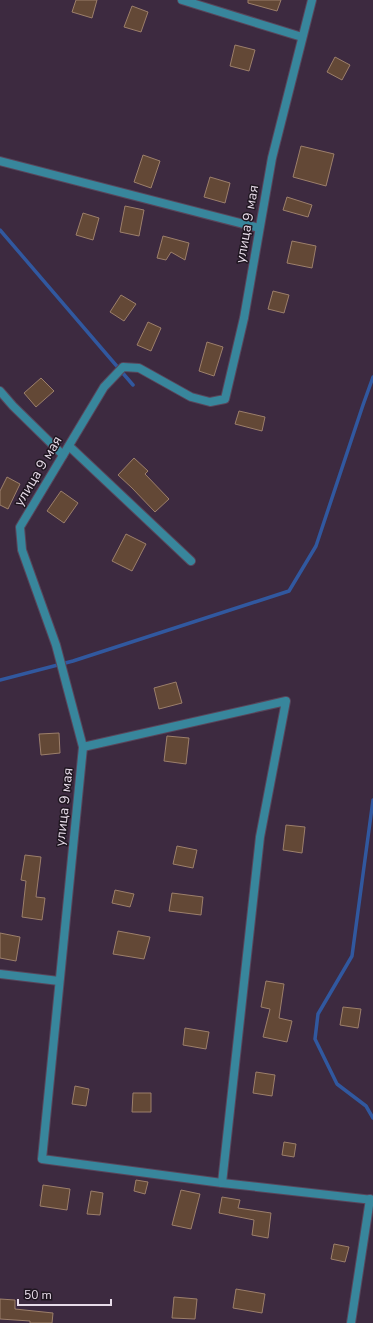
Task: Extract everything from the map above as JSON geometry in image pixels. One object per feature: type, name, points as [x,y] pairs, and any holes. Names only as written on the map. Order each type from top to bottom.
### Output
[{"type":"street","points":[[182,0],[302,37]]},
{"type":"street","name":"улица 9 мая","points":[[222,1184],[42,1159],[83,747],[56,645],[22,550],[20,528],[104,387],[123,367],[139,368],[191,397],[210,402],[225,398],[244,318],[272,158],[312,0]]},
{"type":"street","points":[[0,161],[259,228]]},
{"type":"street","points":[[0,391],[63,455]]},
{"type":"street","points":[[68,446],[191,561]]},
{"type":"street","points":[[83,747],[286,701],[260,837],[222,1184],[371,1199],[351,1323]]},
{"type":"street","points":[[0,974],[59,981]]},
{"type":"building","points":[[76,0],[97,0],[92,18],[72,12]]},
{"type":"building","points":[[248,0],[281,0],[277,11],[248,3]]},
{"type":"building","points":[[132,6],[148,12],[141,32],[124,27]]},
{"type":"building","points":[[235,45],[255,50],[249,71],[230,66]]},
{"type":"building","points":[[335,57],[350,65],[342,80],[327,72]]},
{"type":"building","points":[[301,146],[334,154],[326,186],[293,177]]},
{"type":"building","points":[[143,155],[160,161],[151,188],[134,182]]},
{"type":"building","points":[[210,177],[230,183],[225,203],[204,197]]},
{"type":"building","points":[[287,197],[312,205],[308,217],[283,210]]},
{"type":"building","points":[[125,206],[144,210],[139,236],[120,232]]},
{"type":"building","points":[[83,213],[99,218],[93,240],[76,235]]},
{"type":"building","points":[[163,236],[189,243],[185,260],[171,252],[166,260],[157,258]]},
{"type":"building","points":[[292,241],[316,246],[312,268],[287,263]]},
{"type":"building","points":[[273,291],[289,295],[284,313],[268,309]]},
{"type":"building","points":[[121,295],[136,304],[124,321],[110,312]]},
{"type":"building","points":[[148,322],[161,328],[151,351],[137,345]]},
{"type":"building","points":[[207,342],[223,347],[214,376],[199,371]]},
{"type":"building","points":[[41,378],[54,391],[36,407],[24,393]]},
{"type":"building","points":[[239,411],[265,417],[262,431],[235,424]]},
{"type":"building","points":[[134,458],[148,471],[145,474],[169,499],[155,512],[118,475]]},
{"type":"building","points":[[7,477],[20,484],[8,509],[0,505],[0,491]]},
{"type":"building","points":[[61,491],[78,503],[64,523],[47,511]]},
{"type":"building","points":[[126,534],[146,544],[132,571],[112,561]]},
{"type":"building","points":[[176,682],[182,703],[159,709],[154,688]]},
{"type":"building","points":[[59,733],[60,753],[41,755],[39,734]]},
{"type":"building","points":[[167,736],[189,738],[186,764],[164,761]]},
{"type":"building","points":[[286,825],[305,827],[302,853],[283,850]]},
{"type":"building","points":[[177,846],[197,850],[193,868],[173,864]]},
{"type":"building","points":[[25,855],[41,857],[36,897],[45,898],[42,920],[22,917],[26,881],[21,880]]},
{"type":"building","points":[[115,890],[134,894],[130,907],[112,903]]},
{"type":"building","points":[[172,893],[203,897],[201,915],[169,911]]},
{"type":"building","points":[[118,931],[150,937],[144,959],[113,954]]},
{"type":"building","points":[[0,933],[20,937],[16,961],[0,958]]},
{"type":"building","points":[[266,981],[284,984],[279,1018],[292,1021],[287,1042],[263,1037],[270,1009],[261,1007]]},
{"type":"building","points":[[343,1007],[361,1009],[358,1028],[340,1025]]},
{"type":"building","points":[[185,1028],[209,1032],[206,1049],[183,1045]]},
{"type":"building","points":[[256,1072],[275,1075],[272,1096],[253,1093]]},
{"type":"building","points":[[75,1086],[89,1089],[86,1106],[72,1104]]},
{"type":"building","points":[[133,1093],[151,1093],[151,1112],[132,1112]]},
{"type":"building","points":[[284,1142],[296,1144],[294,1157],[282,1155]]},
{"type":"building","points":[[136,1180],[148,1182],[145,1194],[134,1191]]},
{"type":"building","points":[[43,1185],[70,1189],[67,1210],[40,1206]]},
{"type":"building","points":[[181,1190],[200,1194],[191,1229],[172,1225]]},
{"type":"building","points":[[91,1191],[103,1193],[100,1215],[87,1214]]},
{"type":"building","points":[[222,1197],[240,1200],[238,1208],[271,1213],[268,1238],[252,1235],[254,1220],[219,1213]]},
{"type":"building","points":[[334,1244],[349,1247],[345,1262],[331,1259]]},
{"type":"building","points":[[236,1289],[265,1294],[262,1313],[233,1308]]},
{"type":"building","points":[[174,1297],[197,1299],[195,1319],[172,1318]]},
{"type":"building","points":[[0,1299],[15,1300],[15,1309],[53,1313],[52,1323],[30,1323],[30,1321],[0,1319]]},
{"type":"waterway","points":[[0,230],[133,385]]},
{"type":"waterway","points":[[0,680],[73,661],[289,591],[316,546],[373,377]]},
{"type":"waterway","points":[[373,800],[352,956],[318,1014],[315,1039],[337,1084],[366,1106],[373,1118]]}]
